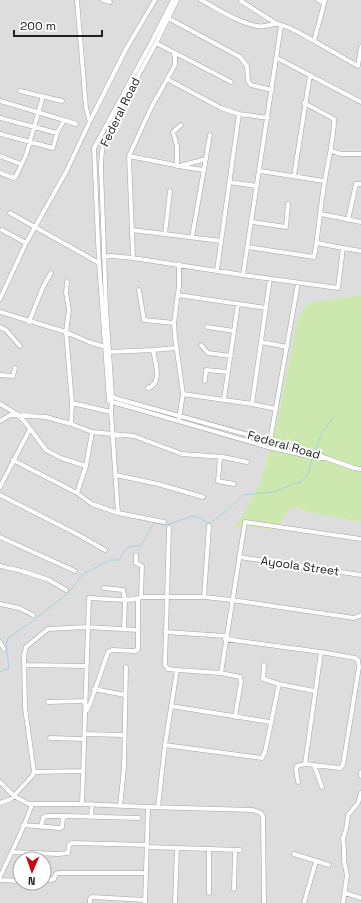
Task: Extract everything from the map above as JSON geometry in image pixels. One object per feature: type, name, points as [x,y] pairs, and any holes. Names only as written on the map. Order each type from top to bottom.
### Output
[{"type":"street","points":[[77,0],[86,108],[90,121]]},
{"type":"street","points":[[103,0],[110,2]]},
{"type":"street","points":[[0,299],[1,291],[34,227],[66,172],[123,55],[155,0]]},
{"type":"street","name":"Federal Road","points":[[173,0],[94,148],[99,263],[109,399],[111,402],[270,440],[309,451],[318,456]]},
{"type":"street","name":"Federal Road","points":[[177,0],[102,145],[100,169],[112,396],[268,447],[308,456],[318,456],[361,469]]},
{"type":"street","points":[[201,0],[221,11],[256,26],[267,27],[276,24]]},
{"type":"street","points":[[314,41],[325,2],[318,0]]},
{"type":"street","points":[[241,1],[276,24],[314,41],[360,67],[361,46]]},
{"type":"street","points":[[168,18],[240,57],[246,63],[248,81],[251,85],[272,90]]},
{"type":"street","points":[[243,274],[260,171],[281,26]]},
{"type":"street","points":[[156,43],[230,82]]},
{"type":"street","points":[[133,258],[129,156],[151,108],[167,80],[175,61],[173,52]]},
{"type":"street","points":[[276,58],[361,102]]},
{"type":"street","points":[[294,176],[304,103],[310,75]]},
{"type":"street","points":[[167,80],[221,108],[239,114],[268,118]]},
{"type":"street","points":[[20,91],[62,101]]},
{"type":"street","points":[[0,173],[14,178],[16,176],[26,155],[43,96]]},
{"type":"street","points":[[0,101],[76,124]]},
{"type":"street","points":[[248,247],[314,257],[321,214],[324,181],[331,151],[334,119],[304,103]]},
{"type":"street","points":[[217,270],[239,114]]},
{"type":"street","points":[[0,118],[57,133]]},
{"type":"street","points":[[0,134],[53,148],[57,133],[64,120]]},
{"type":"street","points":[[179,166],[177,146],[173,132],[182,125]]},
{"type":"street","points":[[192,237],[210,135]]},
{"type":"street","points":[[331,151],[341,154],[361,154]]},
{"type":"street","points":[[0,156],[21,164]]},
{"type":"street","points":[[129,156],[204,170]]},
{"type":"street","points":[[179,166],[206,158]]},
{"type":"street","points":[[260,171],[324,181]]},
{"type":"street","points":[[229,182],[257,186]]},
{"type":"street","points":[[348,220],[356,184],[361,184]]},
{"type":"street","points":[[165,234],[170,192]]},
{"type":"street","points":[[96,193],[102,193]]},
{"type":"street","points":[[252,222],[286,227],[288,204]]},
{"type":"street","points":[[10,213],[99,263]]},
{"type":"street","points":[[321,214],[361,222]]},
{"type":"street","points":[[2,230],[26,243]]},
{"type":"street","points":[[132,230],[221,241]]},
{"type":"street","points":[[317,243],[361,252]]},
{"type":"street","points":[[104,257],[110,256],[133,258],[179,264],[270,279],[338,288],[343,248]]},
{"type":"street","points":[[179,264],[178,295],[174,323],[183,394],[179,419]]},
{"type":"street","points":[[29,322],[43,287],[51,273]]},
{"type":"street","points":[[252,404],[270,279]]},
{"type":"street","points":[[67,282],[66,293],[69,310],[66,332],[72,403],[71,424]]},
{"type":"street","points":[[270,440],[298,283]]},
{"type":"street","points":[[139,290],[144,320],[174,323]]},
{"type":"street","points":[[178,295],[266,308]]},
{"type":"street","points":[[224,399],[238,304]]},
{"type":"street","points":[[0,312],[66,332],[105,347]]},
{"type":"street","points":[[0,327],[6,330],[20,346]]},
{"type":"street","points":[[207,327],[234,331]]},
{"type":"street","points":[[261,342],[286,347]]},
{"type":"street","points":[[202,346],[208,352],[231,356]]},
{"type":"street","points":[[109,352],[176,348]]},
{"type":"street","points":[[148,388],[157,382],[153,350]]},
{"type":"street","points":[[0,376],[13,376],[15,368]]},
{"type":"street","points":[[205,381],[206,370],[228,372]]},
{"type":"street","points":[[200,375],[205,375]]},
{"type":"street","points":[[183,394],[224,399],[276,409]]},
{"type":"street","points":[[112,396],[112,434],[118,513]]},
{"type":"street","points":[[72,403],[111,412]]},
{"type":"street","points":[[0,404],[17,414],[46,450],[61,458],[86,466]]},
{"type":"street","points":[[0,421],[10,414],[46,417],[92,432],[134,436],[182,454],[220,457],[248,462]]},
{"type":"street","points":[[0,487],[30,429]]},
{"type":"street","points":[[77,493],[86,466],[92,432]]},
{"type":"street","points":[[220,457],[218,481],[234,484]]},
{"type":"street","points":[[13,460],[77,493],[92,504],[118,513],[164,522]]},
{"type":"street","points":[[116,475],[158,484],[203,497]]},
{"type":"street","points":[[0,495],[105,550]]},
{"type":"street","points":[[221,673],[245,522],[361,539]]},
{"type":"street","points":[[204,598],[209,526]]},
{"type":"street","points":[[169,528],[165,665],[168,669],[221,673],[241,679],[235,717]]},
{"type":"street","points":[[0,537],[75,571]]},
{"type":"street","points":[[86,711],[90,704],[108,652],[112,650],[137,651],[142,566],[136,563],[136,555]]},
{"type":"street","name":"Ayoola Street","points":[[239,557],[361,575]]},
{"type":"street","points":[[0,566],[22,571],[49,580],[66,590]]},
{"type":"street","points":[[104,588],[124,590],[124,629]]},
{"type":"street","points":[[82,804],[89,598],[125,600],[166,596],[204,598],[232,600],[354,618],[361,615]]},
{"type":"street","points":[[0,604],[19,608],[33,615]]},
{"type":"street","points":[[1,804],[14,796],[34,772],[25,712],[24,656],[26,647],[48,629],[87,627],[138,630]]},
{"type":"street","points":[[165,632],[226,638],[355,658],[359,663],[342,765],[340,768],[305,764],[297,766],[298,782]]},
{"type":"street","points":[[0,642],[4,649]]},
{"type":"street","points":[[305,764],[314,691],[321,652]]},
{"type":"street","points":[[24,665],[86,666]]},
{"type":"street","points":[[264,665],[263,680],[314,691]]},
{"type":"street","points":[[120,806],[124,768],[126,667]]},
{"type":"street","points":[[158,807],[165,745],[177,670]]},
{"type":"street","points":[[165,745],[262,758],[265,752],[279,684]]},
{"type":"street","points":[[94,689],[125,695]]},
{"type":"street","points":[[48,702],[86,701]]},
{"type":"street","points":[[171,706],[270,722]]},
{"type":"street","points":[[50,738],[124,735]]},
{"type":"street","points":[[314,765],[322,787]]},
{"type":"street","points":[[34,772],[83,771]]},
{"type":"street","points":[[0,782],[14,796],[26,803],[32,804],[92,804],[148,808],[253,810],[261,813],[263,817],[264,903]]},
{"type":"street","points":[[343,903],[347,876],[344,861],[343,838],[346,830],[348,815],[356,807],[361,796]]},
{"type":"street","points":[[12,851],[32,804]]},
{"type":"street","points":[[91,817],[92,804]]},
{"type":"street","points":[[90,903],[90,899],[92,897],[115,901],[145,902],[148,808]]},
{"type":"street","points":[[41,827],[43,818],[46,816],[139,818]]},
{"type":"street","points":[[23,825],[60,828],[62,827],[64,816]]},
{"type":"street","points":[[52,854],[68,853],[69,845],[72,843],[240,850]]},
{"type":"street","points":[[175,903],[176,848]]},
{"type":"street","points":[[209,849],[209,893]]},
{"type":"street","points":[[234,850],[234,889]]},
{"type":"street","points":[[0,877],[12,852]]},
{"type":"street","points":[[294,854],[329,865]]},
{"type":"street","points":[[304,903],[316,860]]},
{"type":"street","points":[[52,880],[58,873],[146,873]]},
{"type":"street","points":[[0,880],[12,881]]},
{"type":"street","points":[[345,893],[361,898]]},
{"type":"shaded area","points":[[0,0],[361,0],[361,57],[359,68],[361,69],[361,295],[307,303],[278,419],[260,483],[236,527],[276,529],[291,507],[322,515],[361,522],[361,903],[0,903]]},
{"type":"green space","points":[[361,295],[361,522],[322,515],[291,507],[276,529],[236,527],[260,483],[278,419],[297,322],[307,303]]},
{"type":"waterway","points":[[315,452],[322,432],[334,417]]},
{"type":"waterway","points":[[0,672],[9,668],[6,644],[8,638],[30,623],[69,592],[83,574],[110,560],[119,560],[127,548],[141,546],[154,523],[166,525],[193,516],[198,517],[207,523],[211,523],[243,495],[274,492],[301,482],[307,476],[312,459]]}]
